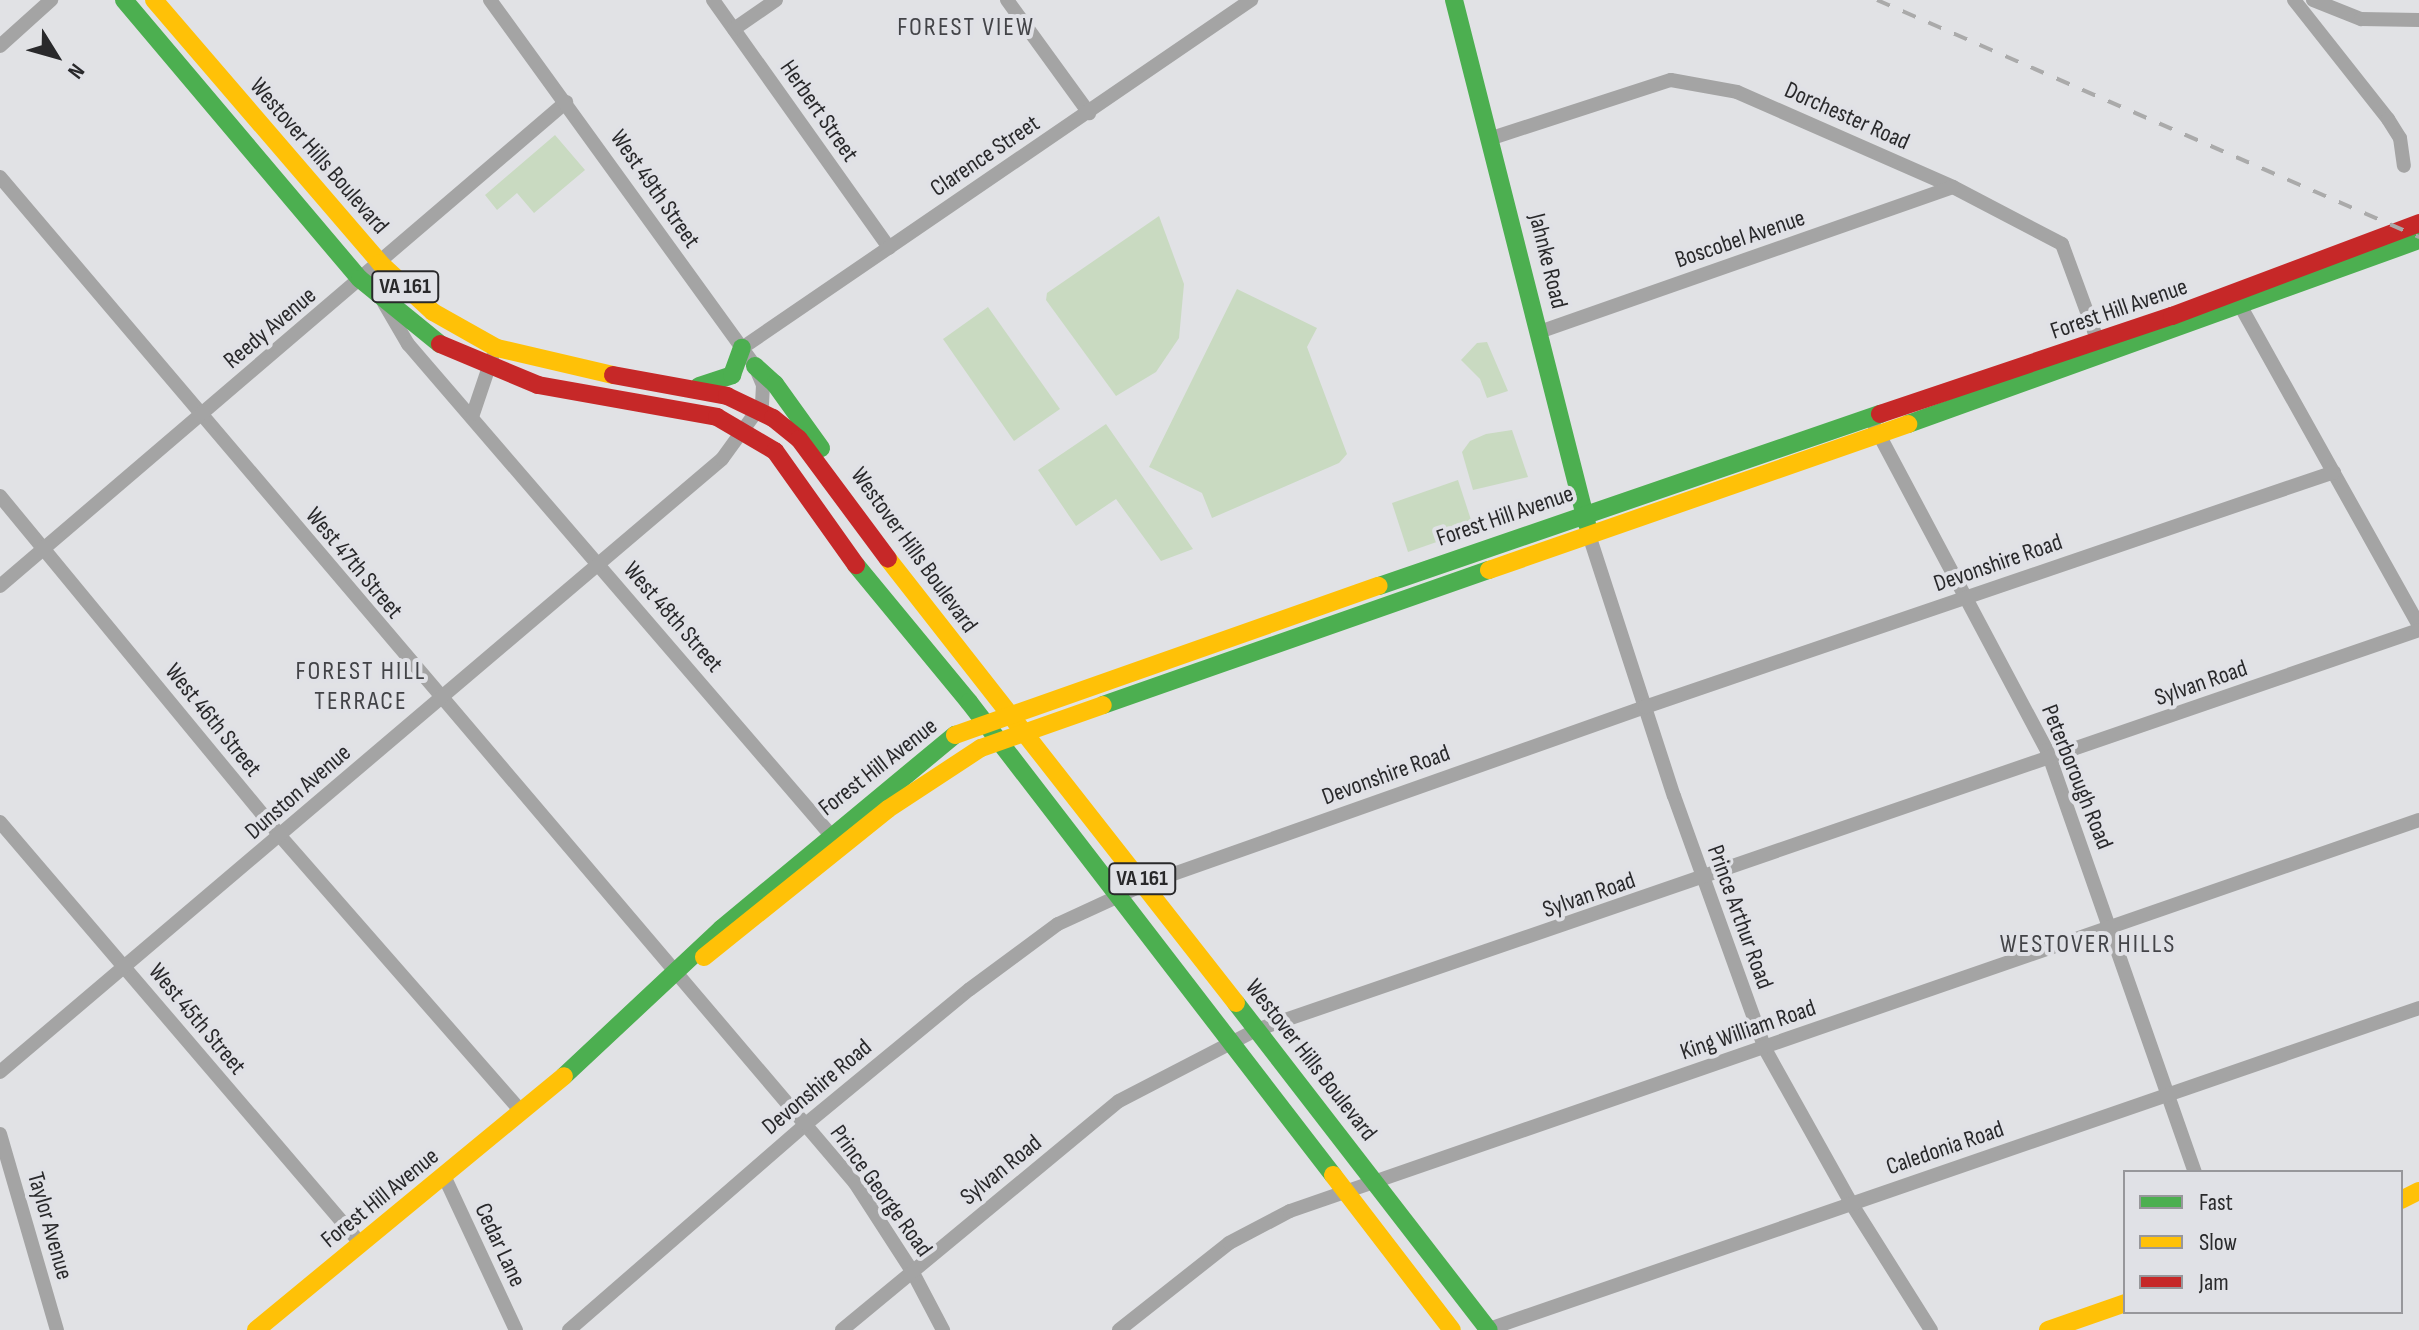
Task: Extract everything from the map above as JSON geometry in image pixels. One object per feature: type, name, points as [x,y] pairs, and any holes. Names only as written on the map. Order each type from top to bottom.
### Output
[{"type":"main road","name":"Westover Hills Boulevard","points":[[124,0],[360,279],[382,300],[451,352],[538,385],[702,413],[747,431],[781,458],[879,597],[984,721],[1342,1191],[1452,1330]]},
{"type":"main road","name":"Westover Hills Boulevard","points":[[154,0],[380,263],[433,312],[497,348],[539,362],[695,387],[759,410],[799,439],[924,608],[1025,730],[1488,1330]]},
{"type":"main road","name":"Jahnke Road","points":[[1454,0],[1542,331],[1589,535]]},
{"type":"main road","name":"Forest Hill Avenue","points":[[2238,301],[2419,223]]},
{"type":"main road","name":"Forest Hill Avenue","points":[[256,1330],[522,1112],[678,975],[721,929],[836,841],[939,771],[998,740],[1589,535],[1874,427],[2238,301],[2361,264],[2419,240]]},
{"type":"main road","points":[[695,387],[732,375],[742,348]]},
{"type":"main road","points":[[755,366],[775,384],[817,442],[836,485]]},
{"type":"main road","name":"Forest Hill Avenue","points":[[836,841],[937,746],[984,721],[1585,514],[1874,427]]},
{"type":"main road","points":[[2048,1330],[2123,1304]]},
{"type":"street","points":[[0,46],[51,0]]},
{"type":"street","name":"West 49th Street","points":[[490,0],[755,366],[764,391],[759,410]]},
{"type":"street","name":"Herbert Street","points":[[713,0],[889,248]]},
{"type":"street","points":[[734,29],[776,0]]},
{"type":"street","points":[[1007,0],[1089,113]]},
{"type":"street","name":"Clarence Street","points":[[742,348],[1251,0]]},
{"type":"street","points":[[2294,0],[2388,119],[2400,138],[2404,166]]},
{"type":"street","points":[[2313,0],[2361,19],[2419,20]]},
{"type":"street","name":"Dorchester Road","points":[[1492,138],[1671,80],[1687,80],[1737,92],[1953,187],[2062,244],[2100,348]]},
{"type":"street","name":"Reedy Avenue","points":[[0,586],[566,102]]},
{"type":"street","name":"West 47th Street","points":[[0,177],[678,975]]},
{"type":"street","name":"Boscobel Avenue","points":[[1542,331],[1953,187]]},
{"type":"street","name":"West 48th Street","points":[[382,300],[408,344],[473,414],[836,841]]},
{"type":"street","points":[[2238,301],[2419,628]]},
{"type":"street","points":[[473,414],[497,348]]},
{"type":"street","name":"Dunston Avenue","points":[[0,1072],[281,837],[722,459],[747,431],[759,410]]},
{"type":"street","name":"Peterborough Road","points":[[1874,427],[1968,596],[2050,759],[2194,1170]]},
{"type":"street","name":"Devonshire Road","points":[[569,1330],[806,1124],[1058,924],[1145,884],[1645,707],[2334,472]]},
{"type":"street","name":"West 46th Street","points":[[0,496],[281,837],[522,1112]]},
{"type":"street","name":"Prince Arthur Road","points":[[1589,535],[1702,880],[1765,1049],[1851,1203],[1931,1330]]},
{"type":"street","name":"Sylvan Road","points":[[842,1330],[1119,1101],[1256,1030],[1702,880],[2419,628]]},
{"type":"street","name":"King William Road","points":[[1119,1330],[1229,1243],[1342,1191],[1373,1179],[1390,1178],[1447,1154],[1765,1049],[2419,820]]},
{"type":"street","name":"West 45th Street","points":[[0,822],[361,1244]]},
{"type":"street","name":"Prince George Road","points":[[678,975],[855,1183],[912,1271],[943,1330]]},
{"type":"street","name":"Caledonia Road","points":[[1488,1330],[2419,1008]]},
{"type":"street","name":"Taylor Avenue","points":[[0,1134],[57,1330]]},
{"type":"street","name":"Cedar Lane","points":[[445,1178],[516,1330]]},
{"type":"green space","points":[[555,135],[585,170],[534,213],[517,193],[497,210],[485,195]]},
{"type":"green space","points":[[1159,216],[1184,284],[1179,338],[1156,372],[1116,396],[1046,300],[1047,293]]},
{"type":"green space","points":[[1237,289],[1317,328],[1307,347],[1347,454],[1339,463],[1212,518],[1202,493],[1149,467]]},
{"type":"green space","points":[[988,307],[1060,409],[1014,441],[943,339]]},
{"type":"green space","points":[[1487,342],[1508,391],[1487,398],[1480,379],[1461,360],[1477,343]]},
{"type":"green space","points":[[1106,424],[1193,549],[1161,561],[1116,499],[1076,526],[1038,470]]},
{"type":"green space","points":[[1512,430],[1528,477],[1473,490],[1462,452],[1470,441],[1486,434]]},
{"type":"green space","points":[[1458,480],[1474,529],[1408,552],[1392,503]]},
{"type":"railway","points":[[1877,0],[2419,237]]},
{"type":"traffic: fast","points":[[124,0],[360,279],[440,344]]},
{"type":"traffic: fast","points":[[1454,0],[1587,524]]},
{"type":"traffic: fast","points":[[1908,424],[2419,240]]},
{"type":"traffic: fast","points":[[699,386],[732,375],[742,348]]},
{"type":"traffic: fast","points":[[755,366],[775,384],[821,448]]},
{"type":"traffic: fast","points":[[1379,586],[1880,414]]},
{"type":"traffic: fast","points":[[856,565],[969,702],[1333,1175]]},
{"type":"traffic: fast","points":[[1103,705],[1489,570]]},
{"type":"traffic: fast","points":[[564,1076],[721,929],[955,735]]},
{"type":"traffic: fast","points":[[1236,1003],[1489,1330]]},
{"type":"traffic: slow","points":[[154,0],[380,263],[433,312],[497,348],[613,375]]},
{"type":"traffic: slow","points":[[1489,570],[1908,424]]},
{"type":"traffic: slow","points":[[888,559],[1236,1003]]},
{"type":"traffic: slow","points":[[955,735],[1379,586]]},
{"type":"traffic: slow","points":[[704,957],[888,809],[981,748],[1103,705]]},
{"type":"traffic: slow","points":[[256,1330],[564,1076]]},
{"type":"traffic: slow","points":[[1333,1175],[1452,1330]]},
{"type":"traffic: slow","points":[[2403,1199],[2419,1191]]},
{"type":"traffic: slow","points":[[2048,1330],[2123,1304]]},
{"type":"traffic: jam","points":[[1880,414],[2172,316],[2419,223]]},
{"type":"traffic: jam","points":[[440,344],[538,385],[717,417],[775,451],[856,565]]},
{"type":"traffic: jam","points":[[613,375],[727,396],[773,418],[799,439],[888,559]]},
{"type":"district","name":"FOREST VIEW","points":[[966,28]]},
{"type":"district","name":"FOREST HILL TERRACE","points":[[361,687]]},
{"type":"district","name":"WESTOVER HILLS","points":[[2088,945]]}]
